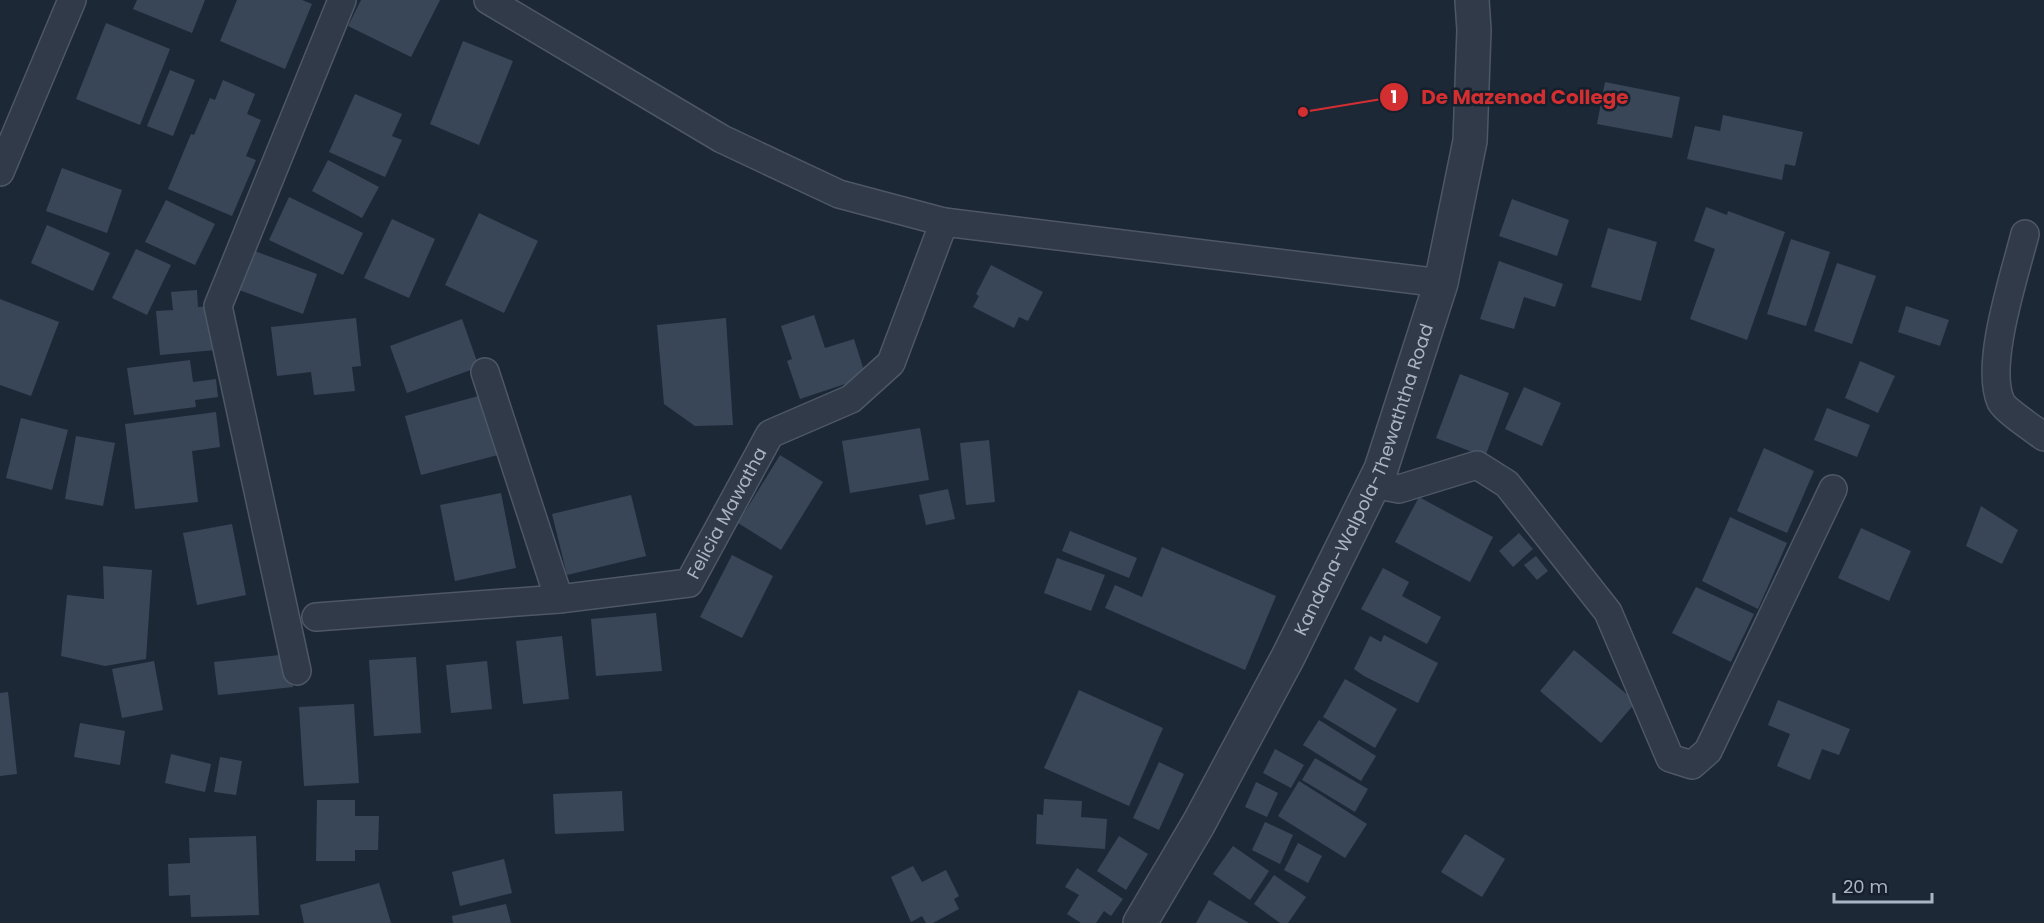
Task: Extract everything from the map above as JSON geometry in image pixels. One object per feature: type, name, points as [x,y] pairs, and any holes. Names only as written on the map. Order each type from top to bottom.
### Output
[{"type":"street","points":[[0,172],[72,0]]},
{"type":"street","points":[[297,671],[218,306],[342,0]]},
{"type":"street","points":[[488,0],[722,138],[839,194],[944,222],[1441,283]]},
{"type":"street","name":"Kandana-Walpola-Thewaththa Road","points":[[1140,923],[1199,823],[1288,657],[1381,469],[1441,283],[1470,141],[1474,30],[1472,0]]},
{"type":"street","name":"Felicia Mawatha","points":[[316,617],[559,599],[689,583],[770,434],[851,399],[891,363],[944,222]]},
{"type":"street","points":[[2025,234],[2002,327],[1996,364],[1996,383],[2002,404],[2044,437]]},
{"type":"street","points":[[485,372],[559,599]]},
{"type":"street","points":[[1374,484],[1399,489],[1478,465],[1507,484],[1608,612],[1670,758],[1692,765],[1708,751],[1833,489]]},
{"type":"building","points":[[137,0],[205,0],[192,33],[133,9]]},
{"type":"building","points":[[237,0],[302,0],[312,4],[285,69],[220,41]]},
{"type":"building","points":[[361,0],[440,0],[411,57],[348,26]]},
{"type":"building","points":[[106,23],[170,49],[140,125],[76,99]]},
{"type":"building","points":[[463,41],[513,61],[479,145],[430,124]]},
{"type":"building","points":[[170,70],[195,80],[173,136],[147,126]]},
{"type":"building","points":[[223,80],[255,94],[247,114],[261,120],[246,156],[256,160],[232,216],[168,189],[191,134],[194,135],[210,98],[215,100]]},
{"type":"building","points":[[1605,82],[1680,97],[1672,138],[1597,124]]},
{"type":"building","points":[[355,94],[402,114],[392,136],[402,140],[385,177],[329,152]]},
{"type":"building","points":[[1723,115],[1803,132],[1795,166],[1785,164],[1782,180],[1687,159],[1695,126],[1720,131]]},
{"type":"building","points":[[328,160],[379,187],[362,218],[312,191]]},
{"type":"building","points":[[62,168],[122,190],[107,233],[46,211]]},
{"type":"building","points":[[289,197],[363,233],[343,275],[269,240]]},
{"type":"building","points":[[1512,199],[1569,220],[1557,256],[1499,236]]},
{"type":"building","points":[[166,200],[215,224],[195,265],[145,242]]},
{"type":"building","points":[[1706,207],[1727,215],[1728,211],[1785,232],[1747,340],[1690,319],[1715,249],[1694,241]]},
{"type":"building","points":[[479,213],[538,241],[504,313],[445,285]]},
{"type":"building","points":[[392,219],[435,239],[409,298],[364,278]]},
{"type":"building","points":[[47,225],[110,253],[93,291],[31,263]]},
{"type":"building","points":[[1608,228],[1657,242],[1641,301],[1591,287]]},
{"type":"building","points":[[1791,239],[1830,252],[1806,326],[1767,314]]},
{"type":"building","points":[[136,249],[171,265],[147,315],[112,298]]},
{"type":"building","points":[[249,249],[317,274],[303,314],[234,288]]},
{"type":"building","points":[[1499,261],[1563,284],[1555,307],[1524,297],[1514,329],[1480,319]]},
{"type":"building","points":[[1837,263],[1876,276],[1852,344],[1814,331]]},
{"type":"building","points":[[991,265],[1043,292],[1028,321],[1019,317],[1014,328],[973,307],[979,296],[976,294]]},
{"type":"building","points":[[197,290],[198,307],[213,306],[216,350],[160,355],[156,311],[173,310],[171,292]]},
{"type":"building","points":[[0,299],[59,322],[31,396],[0,385]]},
{"type":"building","points":[[1906,306],[1949,320],[1940,346],[1898,332]]},
{"type":"building","points":[[814,315],[825,348],[854,339],[866,377],[800,399],[787,361],[792,359],[781,326]]},
{"type":"building","points":[[356,318],[361,366],[352,367],[355,391],[314,395],[311,372],[277,376],[271,327]]},
{"type":"building","points":[[726,318],[733,425],[695,426],[664,404],[657,325]]},
{"type":"building","points":[[462,319],[479,367],[407,393],[390,346]]},
{"type":"building","points":[[190,360],[193,382],[216,379],[218,397],[195,400],[196,407],[134,415],[127,368]]},
{"type":"building","points":[[1860,361],[1895,376],[1878,413],[1845,398]]},
{"type":"building","points":[[1460,374],[1509,393],[1485,457],[1436,438]]},
{"type":"building","points":[[1524,387],[1561,403],[1542,446],[1505,429]]},
{"type":"building","points":[[482,395],[498,455],[421,475],[405,416]]},
{"type":"building","points":[[1827,408],[1870,425],[1857,457],[1814,440]]},
{"type":"building","points":[[216,412],[220,447],[192,451],[198,502],[135,509],[125,424]]},
{"type":"building","points":[[21,418],[68,430],[52,490],[6,478]]},
{"type":"building","points":[[920,428],[929,480],[850,493],[842,441]]},
{"type":"building","points":[[76,436],[115,443],[103,506],[65,499]]},
{"type":"building","points":[[989,440],[995,502],[966,505],[960,443]]},
{"type":"building","points":[[1764,448],[1814,471],[1787,533],[1737,511]]},
{"type":"building","points":[[780,455],[823,482],[781,550],[738,523]]},
{"type":"building","points":[[948,489],[955,519],[926,525],[919,495]]},
{"type":"building","points":[[501,493],[516,568],[455,581],[440,505]]},
{"type":"building","points":[[631,495],[646,556],[567,575],[552,514]]},
{"type":"building","points":[[1419,497],[1493,537],[1470,582],[1395,542]]},
{"type":"building","points":[[1981,506],[2018,530],[2002,564],[1966,546]]},
{"type":"building","points":[[1730,517],[1787,543],[1758,609],[1702,581]]},
{"type":"building","points":[[232,524],[246,595],[197,605],[183,533]]},
{"type":"building","points":[[1861,528],[1911,551],[1889,601],[1838,578]]},
{"type":"building","points":[[1070,531],[1137,558],[1129,578],[1062,551]]},
{"type":"building","points":[[1519,533],[1533,549],[1513,567],[1499,551]]},
{"type":"building","points":[[1162,547],[1276,596],[1245,670],[1105,608],[1115,585],[1142,597]]},
{"type":"building","points":[[732,555],[773,576],[742,638],[700,617]]},
{"type":"building","points":[[1536,556],[1548,571],[1537,580],[1524,565]]},
{"type":"building","points":[[1057,558],[1105,575],[1091,611],[1044,593]]},
{"type":"building","points":[[103,566],[152,570],[146,659],[105,666],[61,656],[67,595],[104,599]]},
{"type":"building","points":[[1383,568],[1409,582],[1402,596],[1441,617],[1427,644],[1361,609]]},
{"type":"building","points":[[1696,587],[1754,614],[1731,662],[1672,633]]},
{"type":"building","points":[[656,613],[662,671],[596,676],[591,619]]},
{"type":"building","points":[[1384,635],[1438,663],[1418,703],[1354,669],[1370,636],[1381,642]]},
{"type":"building","points":[[562,636],[569,699],[523,704],[516,641]]},
{"type":"building","points":[[1574,650],[1636,702],[1601,743],[1540,691]]},
{"type":"building","points":[[289,654],[293,687],[218,695],[214,662]]},
{"type":"building","points":[[416,657],[421,733],[374,736],[369,660]]},
{"type":"building","points":[[154,661],[163,710],[122,718],[112,669]]},
{"type":"building","points":[[487,661],[492,709],[451,713],[446,665]]},
{"type":"building","points":[[1345,679],[1397,709],[1375,748],[1323,717]]},
{"type":"building","points":[[1079,690],[1163,728],[1129,806],[1044,768]]},
{"type":"building","points":[[8,692],[17,774],[0,776],[0,693]]},
{"type":"building","points":[[1778,700],[1850,729],[1839,755],[1822,749],[1810,780],[1777,766],[1790,734],[1768,725]]},
{"type":"building","points":[[354,704],[359,783],[304,786],[299,707]]},
{"type":"building","points":[[1319,720],[1376,756],[1361,781],[1303,745]]},
{"type":"building","points":[[80,723],[125,731],[120,765],[74,757]]},
{"type":"building","points":[[1275,749],[1304,765],[1291,788],[1263,773]]},
{"type":"building","points":[[171,754],[211,764],[205,792],[165,783]]},
{"type":"building","points":[[220,757],[242,761],[236,795],[214,792]]},
{"type":"building","points":[[1315,758],[1368,789],[1355,812],[1302,780]]},
{"type":"building","points":[[1159,762],[1184,774],[1159,830],[1133,818]]},
{"type":"building","points":[[1299,781],[1367,824],[1345,858],[1278,816]]},
{"type":"building","points":[[1256,782],[1278,793],[1267,817],[1245,807]]},
{"type":"building","points":[[622,791],[624,831],[555,834],[553,794]]},
{"type":"building","points":[[1044,799],[1082,801],[1081,817],[1107,819],[1105,849],[1036,844],[1037,814],[1043,815]]},
{"type":"building","points":[[317,800],[355,800],[355,816],[379,816],[378,850],[355,850],[355,861],[316,861]]},
{"type":"building","points":[[1265,822],[1293,835],[1280,864],[1252,850]]},
{"type":"building","points":[[1465,834],[1505,859],[1482,897],[1441,872]]},
{"type":"building","points":[[256,836],[259,915],[191,917],[190,895],[169,896],[168,864],[190,863],[189,838]]},
{"type":"building","points":[[1119,836],[1148,854],[1126,890],[1097,871]]},
{"type":"building","points":[[1298,843],[1322,856],[1308,883],[1284,870]]},
{"type":"building","points":[[1233,846],[1269,871],[1250,900],[1213,874]]},
{"type":"building","points":[[504,859],[512,893],[460,906],[452,872]]},
{"type":"building","points":[[913,866],[922,882],[946,870],[959,896],[954,899],[959,909],[933,923],[926,923],[922,916],[911,922],[891,877]]},
{"type":"building","points":[[1077,868],[1123,899],[1111,916],[1104,911],[1096,923],[1081,923],[1067,914],[1079,895],[1065,887]]},
{"type":"building","points":[[1274,875],[1306,897],[1288,923],[1280,923],[1254,904]]},
{"type":"building","points":[[379,883],[391,923],[304,923],[300,905]]},
{"type":"building","points":[[1209,900],[1249,923],[1196,923]]},
{"type":"building","points":[[506,904],[511,923],[453,923],[452,916]]},
{"type":"place","name":"De Mazenod College","points":[[1303,112]]}]
